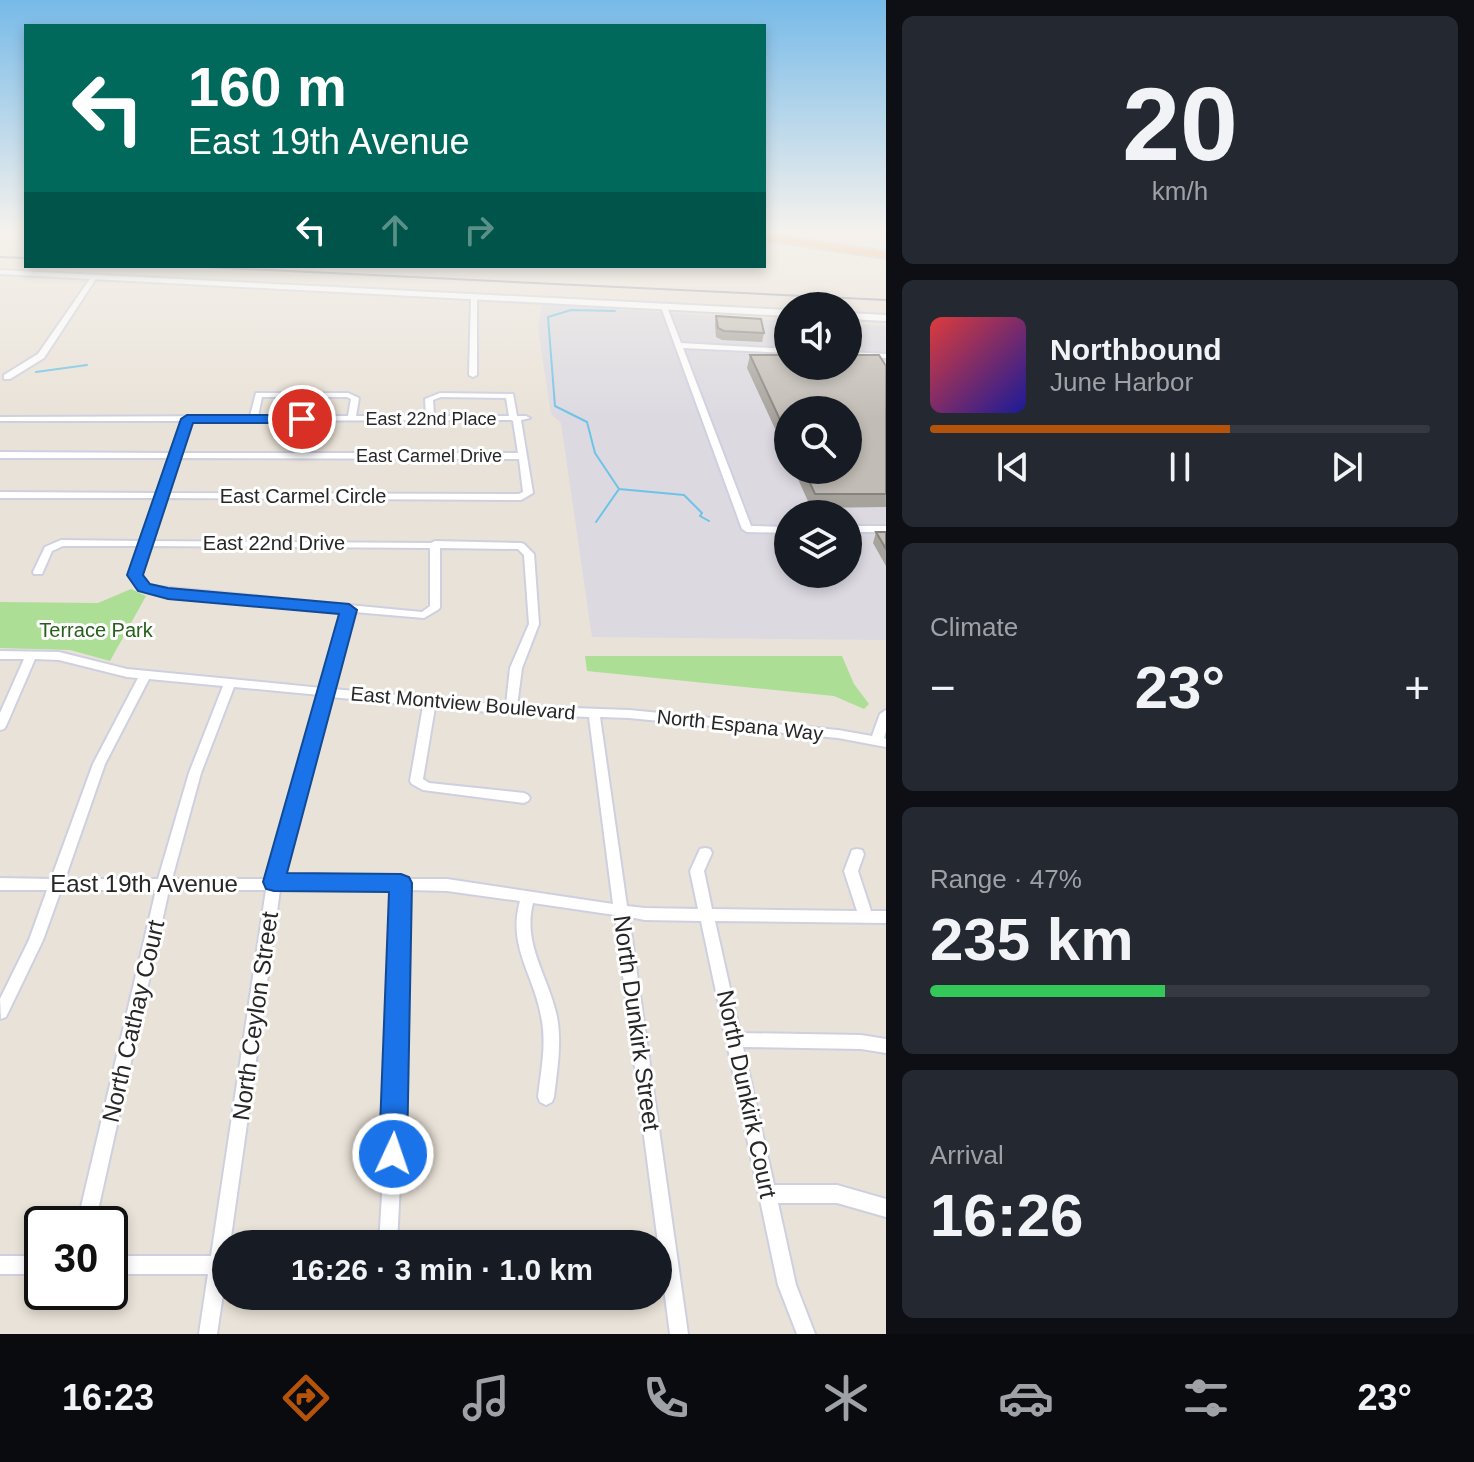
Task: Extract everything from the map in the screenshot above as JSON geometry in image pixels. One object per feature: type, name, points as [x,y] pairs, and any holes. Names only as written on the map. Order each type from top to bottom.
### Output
[{"type":"street","points":[[7,377],[41,356],[82,294]]},
{"type":"street","points":[[439,294],[774,312]]},
{"type":"street","points":[[473,375],[474,296]]},
{"type":"street","points":[[664,307],[747,529],[774,530]]},
{"type":"street","points":[[862,317],[886,318]]},
{"type":"street","points":[[677,345],[774,350]]},
{"type":"street","points":[[862,355],[886,356]]},
{"type":"street","points":[[253,419],[256,398],[265,395],[354,395],[351,419]]},
{"type":"street","points":[[430,419],[430,396],[486,395],[510,396],[519,419]]},
{"type":"street","name":"East 22nd Place","points":[[0,419],[519,419]]},
{"type":"street","points":[[187,419],[135,575],[147,589],[349,610],[430,613],[435,601],[435,544]]},
{"type":"street","name":"East Carmel Circle","points":[[0,495],[521,497],[528,493],[519,419]]},
{"type":"street","name":"East Carmel Drive","points":[[0,455],[522,456]]},
{"type":"street","points":[[862,529],[886,529]]},
{"type":"street","name":"East 22nd Drive","points":[[38,572],[48,549],[56,544],[515,544],[526,548],[534,624],[516,668],[511,710]]},
{"type":"street","name":"North Ceylon Street","points":[[228,1230],[274,882],[324,691],[349,610]]},
{"type":"street","name":"East Montview Boulevard","points":[[0,655],[68,658],[109,670],[145,675],[511,710],[594,713]]},
{"type":"street","points":[[0,726],[31,655]]},
{"type":"street","points":[[1,1012],[36,940],[99,764],[145,675]]},
{"type":"street","name":"North Cathay Court","points":[[90,1206],[164,883],[195,773],[230,682]]},
{"type":"street","points":[[430,701],[414,772],[419,784],[524,798]]},
{"type":"street","name":"North Espana Way","points":[[594,713],[730,723],[881,742]]},
{"type":"street","name":"North Dunkirk Street","points":[[594,713],[622,911],[659,1230]]},
{"type":"street","points":[[881,742],[886,714]]},
{"type":"street","name":"North Dunkirk Court","points":[[705,853],[697,871],[787,1285],[806,1334]]},
{"type":"street","points":[[857,854],[851,871],[865,915]]},
{"type":"street","points":[[389,1230],[398,1063],[401,883]]},
{"type":"street","name":"East 19th Avenue","points":[[0,884],[401,883],[472,887],[622,911],[886,917]]},
{"type":"street","points":[[528,897],[521,921],[522,944],[546,1004],[550,1027],[546,1097]]},
{"type":"street","points":[[736,1040],[861,1042],[886,1046]]},
{"type":"street","points":[[769,1194],[837,1194],[886,1208]]},
{"type":"street","points":[[0,1265],[24,1265]]},
{"type":"street","points":[[128,1265],[212,1265]]},
{"type":"street","name":"North Dunkirk Street","points":[[672,1304],[679,1334]]},
{"type":"street","name":"North Ceylon Street","points":[[208,1334],[213,1310]]},
{"type":"shaded area","points":[[542,304],[774,320],[774,380],[862,380],[862,325],[886,326],[886,640],[592,637],[561,423],[551,414],[538,328]]},
{"type":"green space","name":"Terrace Park","points":[[131,589],[146,596],[110,661],[70,650],[0,648],[0,602],[98,603]]},
{"type":"green space","points":[[585,656],[842,656],[854,684],[869,704],[864,709],[834,696],[587,671]]},
{"type":"building","points":[[716,316],[761,319],[764,333],[724,331],[718,328]]},
{"type":"building","points":[[750,355],[774,355],[774,380],[862,380],[862,355],[879,355],[886,366],[886,494],[815,494],[810,484],[862,484],[862,396],[774,396],[774,407]]},
{"type":"building","points":[[876,532],[886,532],[886,549]]},
{"type":"waterway","points":[[615,311],[571,310],[548,317],[555,406],[587,422],[595,453],[619,489]]},
{"type":"waterway","points":[[36,372],[87,365]]},
{"type":"waterway","points":[[596,522],[619,489]]},
{"type":"waterway","points":[[619,489],[684,495],[702,513],[700,516],[709,521]]},
{"type":"railway","points":[[768,294],[886,300]]},
{"type":"route","points":[[302,419],[187,419],[135,575],[144,588],[168,594],[349,610],[294,798],[274,882],[401,883],[393,1154]]}]
